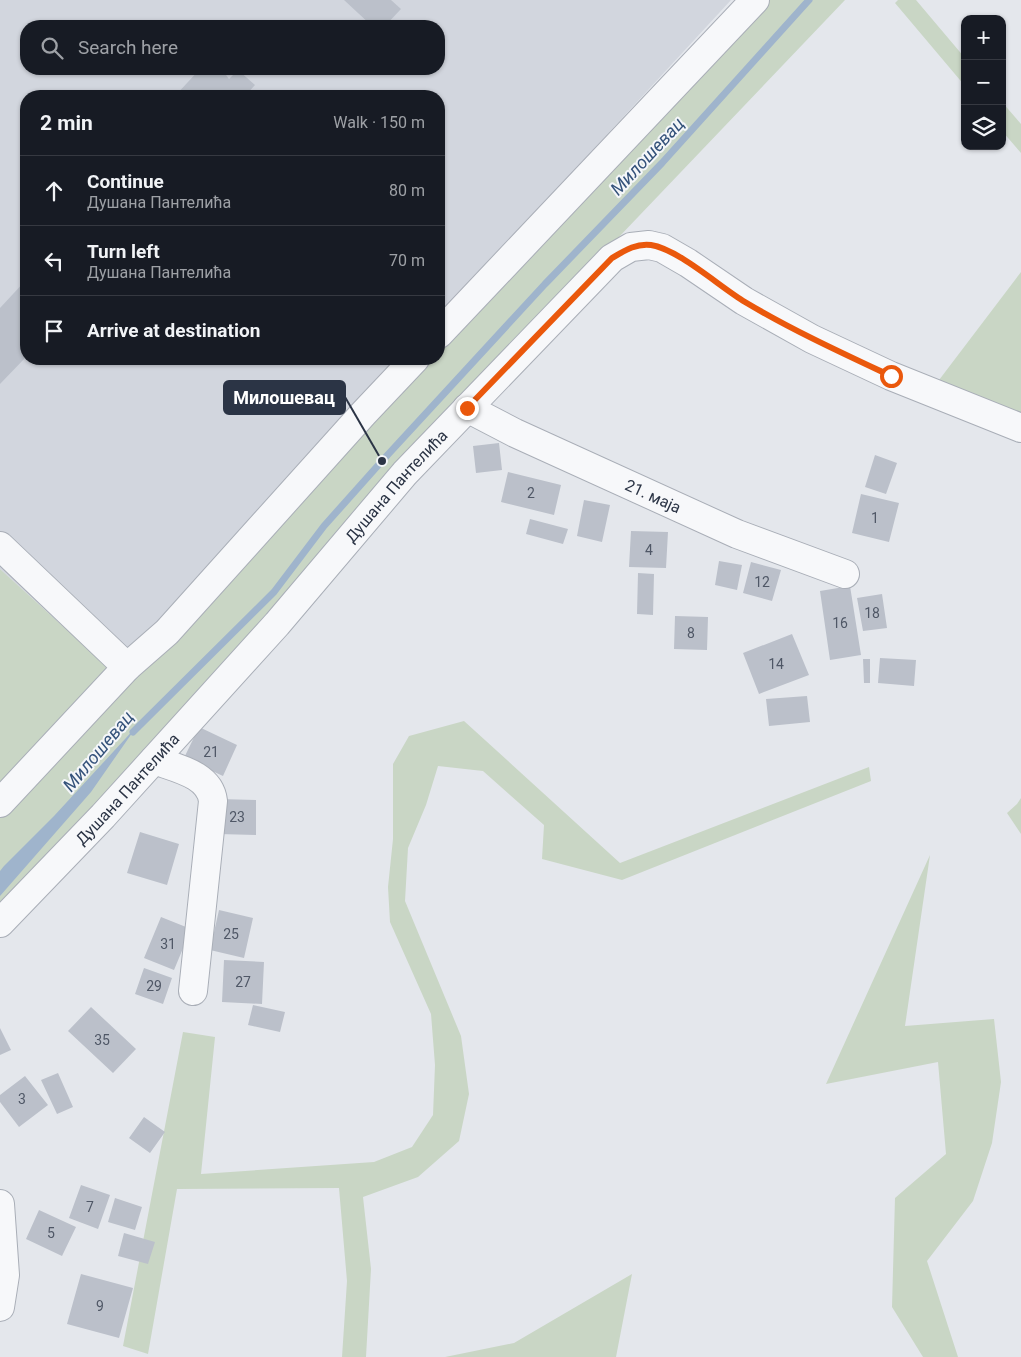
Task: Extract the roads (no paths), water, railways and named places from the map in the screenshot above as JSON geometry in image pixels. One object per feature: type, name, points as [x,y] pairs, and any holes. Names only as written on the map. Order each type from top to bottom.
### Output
[{"type":"street","points":[[445,328],[755,0]]},
{"type":"street","name":"Душана Пантелића","points":[[0,923],[103,816],[283,617],[405,473],[612,258],[631,247],[649,245],[662,248],[688,263],[744,301],[812,339],[891,376],[1021,428]]},
{"type":"street","points":[[0,803],[127,667],[167,632],[356,421],[409,365]]},
{"type":"street","name":"21. маја","points":[[467,408],[524,437],[737,534],[845,574]]},
{"type":"street","points":[[0,546],[127,667]]},
{"type":"street","points":[[154,760],[196,776],[212,792],[193,991]]},
{"type":"street","points":[[0,1204],[5,1275],[0,1307]]},
{"type":"water","points":[[137,726],[91,792],[0,896],[0,871],[4,866],[54,816]]},
{"type":"waterway","name":"Милошевац","points":[[133,732],[274,592],[324,526],[382,461],[545,284],[662,163],[809,0]]},
{"type":"place","name":"Милошевац","points":[[382,461]]}]
